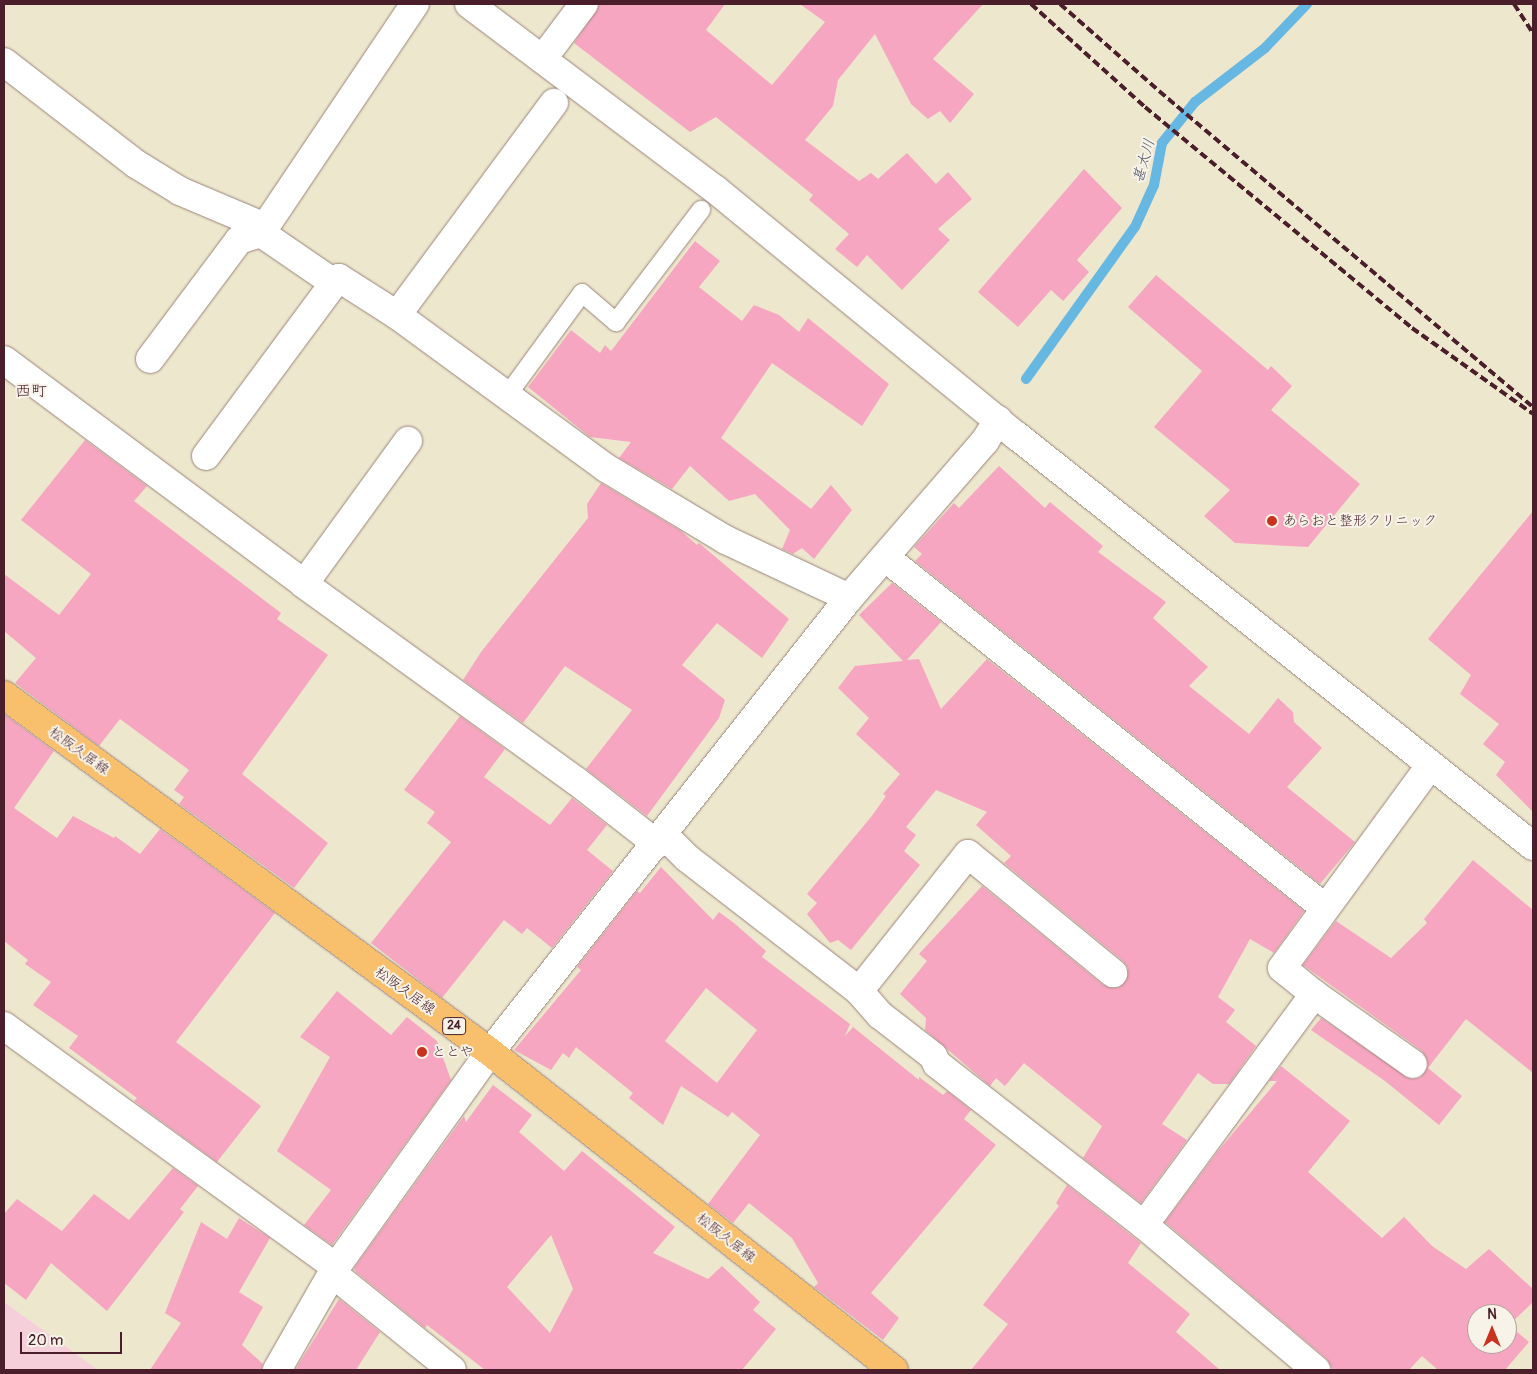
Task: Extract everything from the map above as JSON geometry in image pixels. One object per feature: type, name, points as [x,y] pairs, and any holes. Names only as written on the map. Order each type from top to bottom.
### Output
[{"type":"main road","name":"松阪久居線","points":[[4,695],[490,1052],[894,1370]]},
{"type":"street","points":[[150,359],[239,240],[263,230],[415,4]]},
{"type":"street","points":[[469,4],[544,57],[716,190],[998,420],[1430,766],[1533,846]]},
{"type":"street","points":[[544,57],[584,4]]},
{"type":"street","points":[[4,62],[136,164],[180,191],[263,230],[334,283]]},
{"type":"street","points":[[397,315],[554,103]]},
{"type":"street","points":[[206,456],[334,283],[340,278],[397,315],[506,398],[606,468],[726,540],[849,598]]},
{"type":"street","points":[[4,360],[304,584],[567,774],[687,858],[859,991],[880,1015],[933,1056],[936,1064],[1144,1225],[1316,1370]]},
{"type":"street","points":[[277,1370],[334,1270],[490,1052],[660,840],[849,598],[886,558],[985,441],[998,420]]},
{"type":"street","points":[[304,584],[408,441]]},
{"type":"street","points":[[886,558],[1325,908]]},
{"type":"street","points":[[1414,1064],[1314,994],[1282,968],[1430,766]]},
{"type":"street","points":[[859,991],[968,854],[1113,973]]},
{"type":"street","points":[[1144,1225],[1314,994]]},
{"type":"street","points":[[4,1026],[334,1270],[452,1370]]},
{"type":"lane","points":[[506,398],[582,294],[616,322],[701,210]]},
{"type":"shaded area","points":[[4,1302],[98,1370],[4,1370]]},
{"type":"building","points":[[600,4],[725,4],[706,30],[772,85],[825,22],[800,4],[983,4],[933,59],[974,94],[950,123],[940,111],[928,119],[911,104],[875,34],[838,80],[833,106],[805,140],[859,181],[871,173],[878,179],[907,153],[936,184],[948,172],[972,199],[938,229],[950,240],[902,290],[867,255],[857,267],[835,249],[849,234],[809,200],[813,195],[716,117],[690,132],[574,43]]},
{"type":"building","points":[[1084,169],[1122,208],[1077,260],[1089,272],[1063,301],[1051,290],[1018,327],[978,292]]},
{"type":"building","points":[[695,241],[720,261],[699,287],[742,321],[754,305],[779,315],[799,332],[808,318],[889,384],[862,426],[772,363],[721,438],[811,509],[831,485],[852,510],[814,559],[802,548],[793,554],[782,549],[790,530],[755,494],[729,501],[690,466],[672,489],[619,458],[631,442],[590,437],[528,387],[571,330],[600,353],[605,345],[611,351]]},
{"type":"building","points":[[1156,275],[1268,370],[1271,366],[1292,386],[1271,410],[1360,484],[1308,547],[1235,543],[1204,516],[1230,490],[1154,427],[1202,371],[1128,307]]},
{"type":"building","points":[[85,440],[147,486],[134,501],[281,613],[277,619],[328,655],[242,774],[328,843],[294,888],[179,804],[184,797],[174,790],[189,770],[120,719],[99,746],[15,683],[36,658],[4,631],[4,574],[59,615],[91,574],[21,520]]},
{"type":"building","points":[[999,466],[1045,508],[1050,502],[1103,546],[1098,552],[1166,602],[1153,618],[1208,667],[1189,686],[1249,734],[1278,698],[1293,712],[1294,722],[1322,748],[1287,787],[1355,842],[1320,884],[915,561],[922,554],[914,547],[954,503],[959,508]]},
{"type":"building","points":[[601,483],[681,531],[697,545],[699,543],[789,619],[762,658],[717,623],[682,665],[725,700],[719,718],[647,816],[586,769],[632,710],[565,666],[523,723],[463,680],[481,652],[588,518],[587,504]]},
{"type":"building","points":[[1533,511],[1533,812],[1496,775],[1505,762],[1483,744],[1499,724],[1460,694],[1471,675],[1428,639]]},
{"type":"building","points":[[892,583],[941,622],[907,660],[919,659],[941,709],[987,659],[1304,911],[1274,953],[1250,939],[1218,997],[1235,1010],[1226,1022],[1256,1046],[1229,1084],[1213,1084],[1198,1073],[1162,1124],[1187,1140],[1141,1203],[1083,1158],[1102,1126],[1024,1063],[1005,1086],[996,1078],[990,1086],[925,1030],[926,1018],[900,994],[927,961],[919,954],[982,886],[1103,985],[1118,988],[1125,982],[1128,968],[1123,961],[1004,863],[1011,856],[976,825],[987,812],[936,790],[906,827],[916,835],[904,851],[920,865],[851,950],[838,940],[830,943],[807,914],[817,903],[807,894],[871,817],[886,796],[883,794],[900,774],[856,734],[869,718],[838,688],[855,666],[903,661],[859,615]]},
{"type":"building","points":[[4,714],[54,751],[14,808],[57,838],[73,816],[114,838],[115,836],[140,854],[160,829],[275,913],[176,1042],[261,1106],[217,1162],[134,1101],[137,1098],[69,1048],[78,1036],[33,1005],[51,982],[25,964],[28,960],[4,941]]},
{"type":"building","points":[[460,716],[505,749],[484,777],[550,825],[572,798],[607,825],[587,850],[613,871],[552,948],[527,928],[522,934],[504,920],[442,998],[371,943],[451,842],[427,823],[435,812],[404,790]]},
{"type":"building","points":[[1473,860],[1533,910],[1533,1073],[1466,1019],[1428,1068],[1462,1096],[1439,1125],[1385,1081],[1311,1030],[1321,1018],[1411,1079],[1420,1078],[1428,1066],[1422,1051],[1303,965],[1336,921],[1391,958],[1427,923],[1424,919]]},
{"type":"building","points":[[661,867],[713,920],[719,912],[734,923],[766,951],[762,957],[850,1024],[845,1036],[853,1027],[919,1080],[919,1077],[943,1095],[947,1091],[971,1110],[964,1119],[996,1145],[871,1293],[899,1318],[883,1340],[814,1287],[818,1283],[792,1238],[749,1203],[733,1223],[708,1204],[760,1135],[732,1112],[728,1117],[681,1086],[663,1125],[629,1098],[633,1093],[576,1047],[569,1058],[563,1053],[551,1070],[514,1050],[581,970],[577,967],[637,891],[640,893]],"holes":[[[706,988],[757,1030],[717,1083],[665,1041]]]},
{"type":"building","points":[[337,991],[391,1035],[407,1017],[437,1041],[451,1080],[332,1245],[304,1225],[331,1190],[277,1151],[330,1057],[300,1037]]},
{"type":"building","points":[[1281,1066],[1350,1121],[1308,1172],[1382,1238],[1404,1217],[1432,1246],[1466,1269],[1489,1249],[1533,1289],[1533,1302],[1517,1317],[1517,1304],[1467,1304],[1467,1354],[1517,1354],[1517,1332],[1529,1342],[1505,1370],[1438,1370],[1422,1356],[1409,1370],[1333,1370],[1326,1358],[1165,1222],[1218,1151],[1277,1081],[1269,1081]]},
{"type":"building","points":[[493,1085],[532,1115],[519,1132],[564,1171],[582,1151],[675,1227],[653,1253],[708,1279],[722,1266],[760,1302],[753,1310],[776,1329],[742,1370],[485,1370],[427,1325],[425,1328],[356,1272],[354,1268],[464,1116],[466,1122]],"holes":[[[551,1235],[573,1289],[550,1333],[507,1287]]]},
{"type":"building","points":[[173,1168],[198,1186],[180,1209],[184,1212],[107,1311],[51,1263],[26,1300],[4,1283],[4,1214],[17,1199],[62,1231],[94,1194],[129,1220]]},
{"type":"building","points":[[1067,1185],[1141,1243],[1128,1263],[1190,1314],[1176,1332],[1220,1370],[971,1370],[1008,1324],[983,1305],[1059,1206],[1056,1203]]},
{"type":"building","points":[[239,1218],[270,1238],[239,1292],[263,1307],[242,1345],[263,1364],[261,1370],[150,1370],[181,1323],[165,1313],[201,1222],[227,1239]]},
{"type":"building","points":[[339,1299],[380,1332],[356,1370],[295,1370]]},
{"type":"waterway","name":"甚太川","points":[[1026,379],[1135,227],[1154,185],[1162,143],[1195,102],[1265,48],[1307,4]]},
{"type":"railway","points":[[1031,4],[1145,107],[1412,328],[1533,414]]},
{"type":"railway","points":[[1060,4],[1159,91],[1532,406]]},
{"type":"railway","points":[[1514,4],[1533,33]]},
{"type":"place","name":"あらおと整形クリニック","points":[[1272,521]]},
{"type":"place","name":"ととや","points":[[422,1052]]},
{"type":"district","name":"西町","points":[[31,391]]}]
